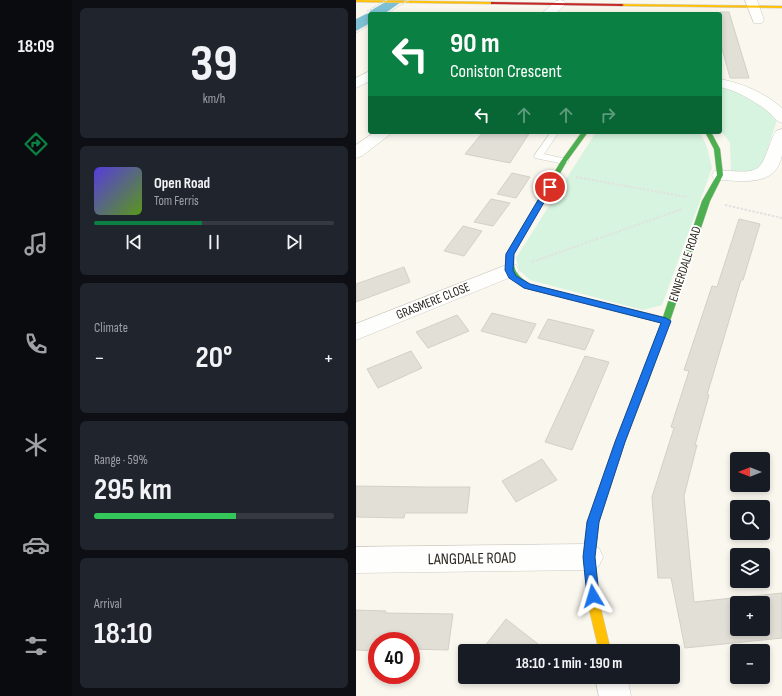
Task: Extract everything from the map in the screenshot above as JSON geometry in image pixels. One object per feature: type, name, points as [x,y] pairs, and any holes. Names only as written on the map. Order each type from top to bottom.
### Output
[{"type":"street","points":[[356,1],[560,4],[752,3],[782,7]]},
{"type":"street","points":[[752,3],[758,20]]},
{"type":"street","points":[[549,12],[560,4]]},
{"type":"street","points":[[722,83],[728,83],[753,95],[780,113],[782,118]]},
{"type":"street","points":[[356,152],[382,134]]},
{"type":"street","points":[[583,134],[564,161],[510,254],[509,270],[513,278],[527,286],[666,321]]},
{"type":"street","points":[[709,134],[717,149],[720,175],[757,176],[769,167],[782,134]]},
{"type":"street","name":"ENNERDALE ROAD","points":[[603,644],[595,609],[589,557],[593,522],[620,442],[666,321],[706,201],[720,175]]},
{"type":"street","name":"GRASMERE CLOSE","points":[[356,332],[509,270]]},
{"type":"street","name":"LANGDALE ROAD","points":[[356,560],[589,557]]},
{"type":"street","points":[[612,684],[615,696]]},
{"type":"lane","points":[[554,134],[538,156],[564,161]]},
{"type":"path","points":[[367,11],[387,0]]},
{"type":"path","points":[[389,12],[409,0]]},
{"type":"path","points":[[356,33],[368,25]]},
{"type":"path","points":[[558,173],[706,201],[782,218]]},
{"type":"path","points":[[509,270],[706,201]]},
{"type":"green space","points":[[722,87],[734,90],[774,113],[777,120],[762,166],[756,173],[731,172],[730,143],[722,132]]},
{"type":"green space","points":[[595,134],[701,134],[707,147],[712,168],[662,305],[643,310],[530,280],[519,270],[516,258]]},
{"type":"water","points":[[368,14],[368,24],[356,31],[356,19]]},
{"type":"building","points":[[722,12],[729,12],[749,78],[730,78],[722,48]]},
{"type":"building","points":[[481,134],[529,134],[510,163],[465,154]]},
{"type":"building","points":[[512,173],[530,177],[516,198],[497,194]]},
{"type":"building","points":[[491,199],[510,203],[493,226],[474,222]]},
{"type":"building","points":[[739,219],[760,224],[743,280],[741,280],[707,395],[709,395],[695,445],[697,445],[684,496],[694,602],[730,598],[730,636],[770,636],[770,596],[753,596],[782,593],[782,638],[685,648],[671,578],[658,578],[652,497],[674,428],[671,427],[689,371],[684,370],[712,286],[717,287]]},
{"type":"building","points":[[463,226],[482,231],[464,256],[444,251]]},
{"type":"building","points":[[404,267],[410,282],[356,302],[356,284]]},
{"type":"building","points":[[492,313],[536,324],[526,343],[481,331]]},
{"type":"building","points":[[457,315],[469,331],[428,348],[416,332]]},
{"type":"building","points":[[548,319],[594,330],[585,350],[538,338]]},
{"type":"building","points":[[411,351],[422,368],[378,388],[367,369]]},
{"type":"building","points":[[585,356],[609,362],[572,450],[545,442]]},
{"type":"building","points":[[542,459],[557,480],[516,502],[502,481]]},
{"type":"building","points":[[356,486],[470,487],[467,513],[405,513],[404,518],[356,517]]},
{"type":"building","points":[[356,610],[386,611],[385,613],[453,614],[448,650],[420,649],[420,632],[368,632],[368,651],[356,650]]},
{"type":"building","points":[[506,619],[538,644],[486,644]]},
{"type":"waterway","points":[[378,12],[398,0]]},
{"type":"traffic: fast","points":[[584,134],[564,161],[510,254],[512,273],[517,279],[527,286],[666,321]]},
{"type":"traffic: fast","points":[[642,385],[666,321],[706,201],[720,175],[717,149],[709,134]]},
{"type":"traffic: slow","points":[[356,1],[493,3]]},
{"type":"traffic: slow","points":[[622,5],[782,7]]},
{"type":"traffic: slow","points":[[603,644],[595,609],[589,557],[593,522],[620,442],[642,385]]},
{"type":"traffic: jam","points":[[493,3],[622,5]]},
{"type":"route","points":[[550,187],[510,254],[509,270],[513,278],[527,286],[666,321],[620,442],[593,522],[589,557],[593,596]]}]
